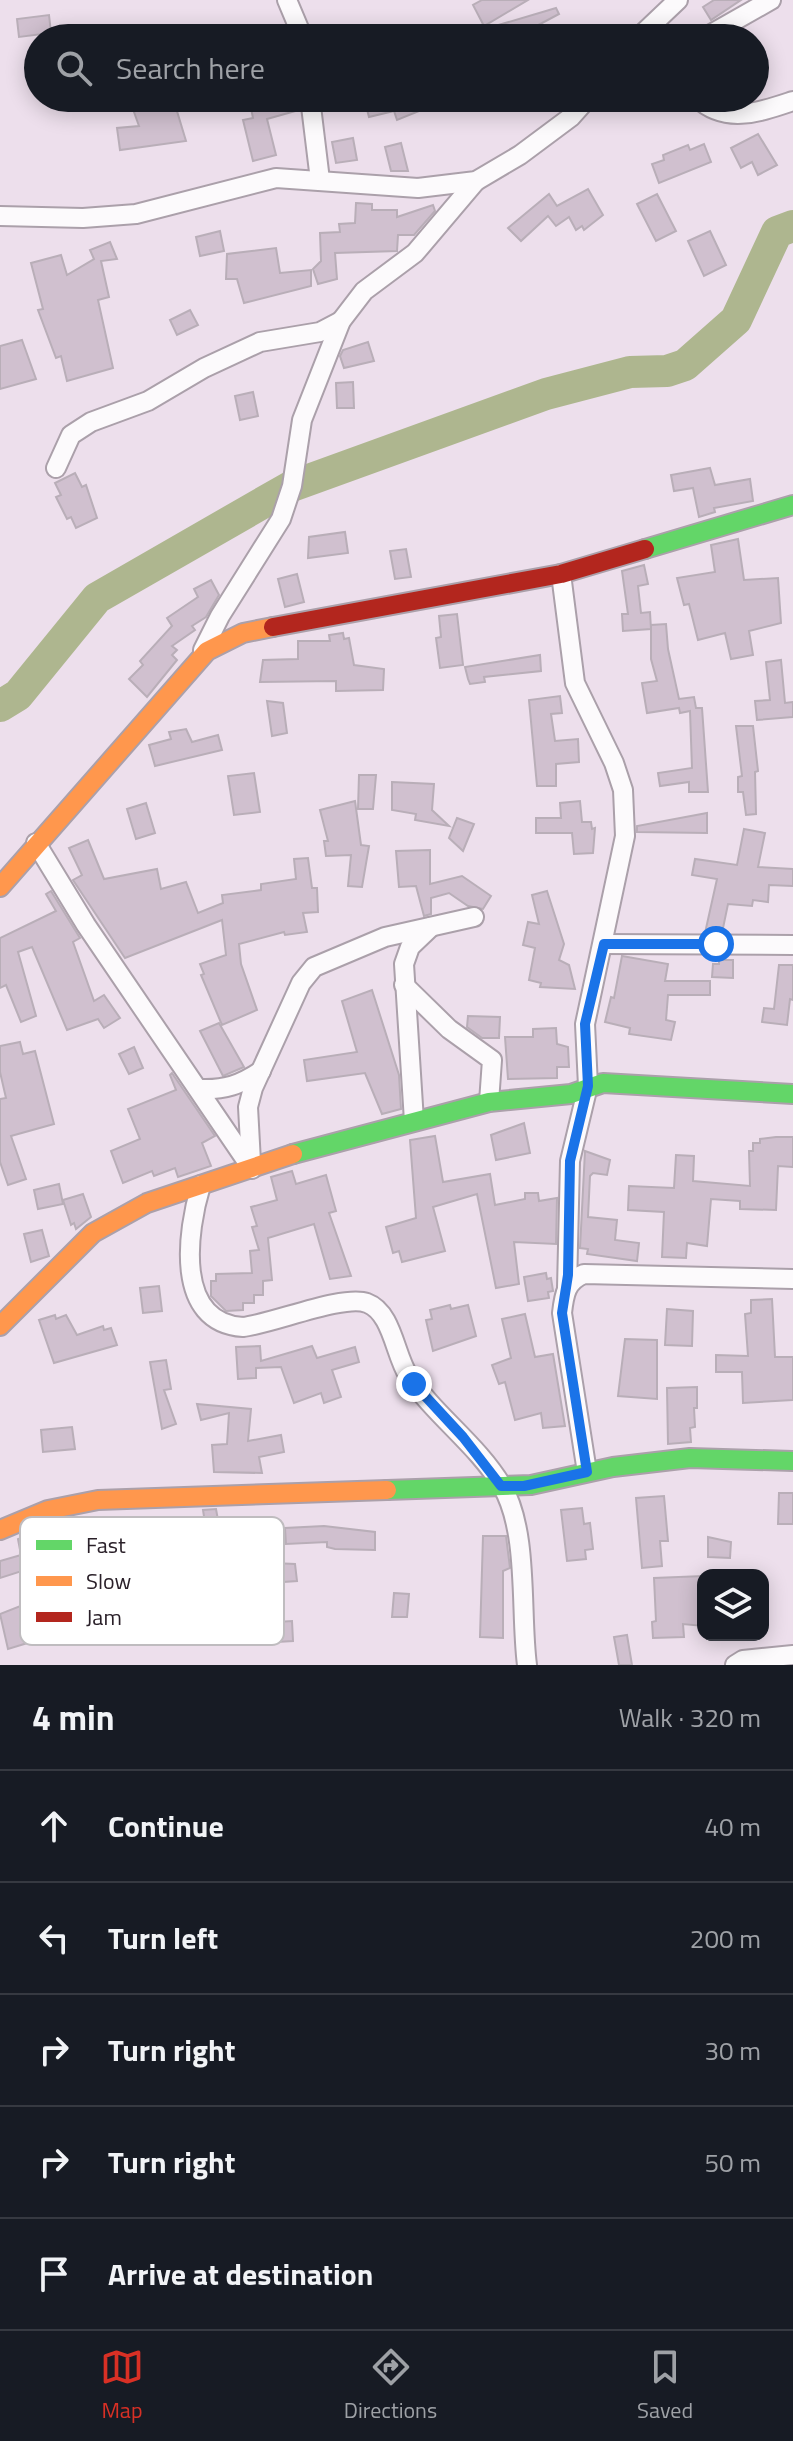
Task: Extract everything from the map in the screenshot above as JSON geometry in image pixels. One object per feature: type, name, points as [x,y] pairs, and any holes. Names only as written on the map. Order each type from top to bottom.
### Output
[{"type":"street","points":[[287,0],[297,24]]},
{"type":"street","points":[[653,24],[678,0]]},
{"type":"street","points":[[729,24],[771,0]]},
{"type":"street","points":[[769,108],[793,101]]},
{"type":"street","points":[[312,112],[320,180]]},
{"type":"street","points":[[0,887],[182,682],[203,650],[220,616],[281,519],[292,486],[302,420],[341,321],[364,291],[415,253],[476,181],[520,155],[575,112]]},
{"type":"street","points":[[720,112],[744,115],[754,112]]},
{"type":"street","points":[[0,216],[83,218],[136,214],[258,182],[320,180],[418,188],[476,181]]},
{"type":"street","points":[[56,468],[71,435],[91,422],[148,401],[204,368],[260,342],[320,332],[341,321]]},
{"type":"street","points":[[203,650],[243,633],[561,574],[793,505]]},
{"type":"street","points":[[561,574],[575,683],[603,733],[623,790],[625,836],[585,1024],[588,1086],[570,1161],[567,1288],[562,1313],[587,1472]]},
{"type":"street","points":[[36,843],[86,925],[252,1169]]},
{"type":"street","points":[[252,1169],[248,1107],[261,1071],[306,974],[385,937],[474,917]]},
{"type":"street","points":[[414,1121],[404,964],[410,947],[433,925]]},
{"type":"street","points":[[604,944],[793,945]]},
{"type":"street","points":[[404,985],[449,1029],[492,1060],[489,1102]]},
{"type":"street","points":[[200,1089],[223,1090],[243,1083],[261,1071]]},
{"type":"street","points":[[0,1326],[93,1233],[147,1203],[414,1121],[489,1102],[571,1094],[588,1086],[618,1082],[793,1094]]},
{"type":"street","points":[[201,1185],[191,1218],[189,1249],[196,1289],[202,1308],[211,1319],[226,1326],[243,1327],[343,1302],[367,1303],[383,1316],[401,1362],[414,1384],[463,1437],[501,1486],[516,1527],[527,1665]]},
{"type":"street","points":[[567,1288],[573,1278],[584,1274],[793,1279]]},
{"type":"street","points":[[29,1517],[54,1506],[107,1499],[291,1490],[434,1491],[524,1486],[587,1472],[709,1457],[793,1461]]},
{"type":"street","points":[[0,1530],[20,1521]]},
{"type":"street","points":[[735,1665],[743,1660],[793,1655]]},
{"type":"building","points":[[482,0],[528,0],[487,24],[483,24],[473,5]]},
{"type":"building","points":[[714,0],[741,0],[711,20],[703,7]]},
{"type":"building","points":[[556,8],[559,14],[540,24],[502,24]]},
{"type":"building","points":[[49,15],[50,24],[24,24],[24,36],[19,37],[17,19]]},
{"type":"building","points":[[134,112],[177,112],[186,141],[120,150],[117,128],[139,126]]},
{"type":"building","points":[[252,112],[292,112],[267,119],[276,155],[253,161],[243,120],[253,118]]},
{"type":"building","points":[[368,112],[390,112],[369,117]]},
{"type":"building","points":[[394,112],[417,112],[397,120]]},
{"type":"building","points":[[758,134],[777,165],[758,175],[752,162],[741,168],[731,148]]},
{"type":"building","points":[[353,138],[357,160],[336,163],[332,142]]},
{"type":"building","points":[[401,143],[408,171],[391,171],[385,147]]},
{"type":"building","points":[[704,144],[711,162],[659,183],[652,164],[664,160],[663,155],[688,145],[690,150]]},
{"type":"building","points":[[588,189],[603,215],[584,230],[582,226],[576,230],[569,217],[556,226],[548,216],[521,241],[508,228],[549,194],[557,206]]},
{"type":"building","points":[[657,194],[676,231],[656,241],[637,204]]},
{"type":"building","points":[[356,203],[372,204],[372,210],[397,210],[397,217],[433,205],[435,211],[414,235],[398,235],[397,251],[335,253],[337,279],[318,284],[313,269],[321,261],[320,233],[340,232],[339,224],[355,223]]},
{"type":"building","points":[[220,231],[224,251],[200,256],[196,237]]},
{"type":"building","points":[[710,231],[726,265],[704,276],[688,241]]},
{"type":"building","points":[[110,242],[117,259],[101,261],[109,297],[98,300],[113,368],[67,381],[61,356],[56,358],[38,310],[43,309],[31,263],[61,255],[67,275],[94,259],[90,250]]},
{"type":"building","points":[[276,248],[280,273],[311,270],[311,286],[244,303],[237,279],[226,279],[227,254]]},
{"type":"building","points":[[190,310],[198,325],[177,335],[170,320]]},
{"type":"building","points":[[22,340],[36,379],[0,389],[0,346]]},
{"type":"building","points":[[368,342],[374,361],[344,368],[340,356],[343,350]]},
{"type":"building","points":[[353,382],[354,408],[337,408],[336,383]]},
{"type":"building","points":[[253,392],[258,416],[240,420],[235,396]]},
{"type":"building","points":[[710,468],[715,485],[750,479],[753,501],[714,508],[715,512],[699,517],[693,488],[674,491],[671,475]]},
{"type":"building","points":[[75,473],[82,487],[86,485],[97,518],[76,528],[71,517],[67,519],[56,497],[61,495],[55,483]]},
{"type":"building","points":[[345,532],[348,553],[308,558],[309,537]]},
{"type":"building","points":[[738,539],[744,580],[778,578],[781,623],[749,631],[753,655],[731,659],[725,633],[698,640],[689,604],[684,605],[677,578],[715,572],[711,545]]},
{"type":"building","points":[[406,549],[411,577],[395,579],[390,551]]},
{"type":"building","points":[[644,565],[648,584],[638,586],[641,613],[650,612],[651,629],[623,631],[622,614],[628,614],[622,571]]},
{"type":"building","points":[[297,574],[304,602],[285,607],[278,579]]},
{"type":"building","points":[[211,580],[219,595],[206,617],[192,626],[195,630],[172,646],[177,650],[172,655],[177,660],[147,697],[129,679],[143,665],[140,661],[172,626],[167,618],[198,597],[194,589]]},
{"type":"building","points":[[457,614],[463,665],[440,668],[436,638],[441,637],[439,616]]},
{"type":"building","points":[[666,624],[679,699],[694,697],[696,708],[702,708],[708,792],[689,792],[689,782],[660,786],[658,773],[692,768],[690,711],[680,713],[679,708],[647,713],[642,683],[657,681],[651,659],[651,625]]},
{"type":"building","points":[[343,633],[344,639],[349,638],[354,665],[384,669],[383,690],[336,691],[336,681],[260,682],[263,660],[298,659],[298,641],[330,641],[329,635]]},
{"type":"building","points":[[540,655],[541,671],[484,677],[485,682],[470,684],[465,667]]},
{"type":"building","points":[[781,660],[785,703],[793,702],[793,717],[757,720],[755,701],[770,700],[766,662]]},
{"type":"building","points":[[560,696],[562,713],[551,714],[555,741],[578,739],[579,762],[556,764],[556,786],[537,786],[529,700]]},
{"type":"building","points":[[267,701],[283,703],[287,733],[272,736]]},
{"type":"building","points":[[736,726],[753,726],[758,771],[755,772],[756,814],[746,815],[743,792],[738,792],[738,777],[742,776]]},
{"type":"building","points":[[186,729],[192,742],[218,735],[222,750],[155,766],[149,745],[171,739],[169,732]]},
{"type":"building","points":[[254,773],[260,812],[234,815],[228,776]]},
{"type":"building","points":[[359,775],[376,775],[373,809],[358,809]]},
{"type":"building","points":[[392,782],[434,784],[432,810],[449,826],[415,820],[416,814],[392,810]]},
{"type":"building","points":[[355,801],[361,845],[369,846],[362,887],[348,886],[351,855],[326,856],[324,841],[328,841],[320,810]]},
{"type":"building","points":[[580,801],[582,822],[591,822],[592,829],[595,828],[593,853],[574,854],[572,833],[536,833],[536,818],[561,818],[560,803]]},
{"type":"building","points":[[146,803],[155,833],[136,839],[127,809]]},
{"type":"building","points":[[707,813],[707,833],[637,832],[637,826]]},
{"type":"building","points":[[457,818],[474,824],[463,851],[449,838]]},
{"type":"building","points":[[744,829],[765,833],[758,867],[793,869],[793,886],[769,885],[768,902],[753,900],[752,906],[728,904],[722,933],[705,933],[717,879],[692,875],[695,859],[737,865]]},
{"type":"building","points":[[88,840],[104,879],[157,869],[161,889],[186,882],[198,913],[223,903],[222,895],[261,890],[261,884],[296,879],[294,859],[308,858],[312,888],[317,888],[318,912],[303,913],[307,932],[285,935],[284,932],[239,944],[241,964],[257,1010],[222,1025],[201,975],[204,974],[200,964],[226,955],[222,920],[125,958],[73,880],[82,875],[69,848]]},
{"type":"building","points":[[430,850],[430,884],[462,876],[491,896],[483,909],[468,906],[449,893],[431,898],[431,914],[424,916],[416,886],[399,887],[396,851]]},
{"type":"building","points":[[51,891],[80,938],[73,942],[94,1001],[104,995],[120,1018],[104,1028],[98,1019],[67,1030],[32,947],[18,952],[36,1016],[21,1022],[6,985],[0,988],[0,938],[56,911],[46,894]]},
{"type":"building","points":[[547,891],[564,944],[559,960],[569,965],[575,989],[540,987],[541,983],[529,980],[535,948],[523,945],[528,922],[539,924],[532,895]]},
{"type":"building","points":[[622,956],[668,964],[665,981],[710,981],[710,995],[668,995],[666,1020],[675,1022],[671,1040],[629,1034],[630,1028],[605,1022],[611,997],[614,998]]},
{"type":"building","points":[[719,960],[733,960],[733,978],[712,977],[713,964],[719,964]]},
{"type":"building","points":[[779,965],[793,965],[793,1000],[790,999],[787,1025],[762,1022],[764,1008],[774,1009]]},
{"type":"building","points":[[372,990],[399,1075],[401,1109],[382,1114],[365,1073],[307,1081],[304,1060],[357,1052],[342,1001]]},
{"type":"building","points":[[468,1016],[500,1017],[499,1038],[482,1038],[467,1027]]},
{"type":"building","points":[[219,1023],[244,1067],[223,1076],[200,1031]]},
{"type":"building","points":[[556,1028],[557,1044],[568,1047],[569,1067],[557,1067],[557,1078],[508,1079],[505,1037],[533,1037],[533,1029]]},
{"type":"building","points":[[20,1042],[23,1054],[35,1051],[54,1124],[11,1136],[26,1179],[8,1185],[0,1162],[0,1099],[6,1098],[0,1072],[0,1046]]},
{"type":"building","points":[[134,1047],[143,1068],[129,1074],[119,1054]]},
{"type":"building","points":[[172,1073],[215,1136],[202,1143],[211,1166],[178,1177],[175,1168],[154,1176],[152,1171],[123,1183],[111,1151],[140,1139],[128,1109],[176,1090],[170,1075]]},
{"type":"building","points":[[524,1123],[530,1153],[496,1160],[491,1135]]},
{"type":"building","points":[[435,1136],[443,1182],[490,1174],[495,1205],[525,1199],[525,1193],[538,1193],[539,1201],[557,1198],[556,1244],[514,1242],[519,1284],[496,1288],[477,1194],[433,1207],[445,1251],[402,1262],[399,1251],[393,1253],[386,1227],[416,1218],[410,1140]]},
{"type":"building","points":[[776,1137],[793,1137],[793,1167],[778,1166],[776,1210],[740,1209],[740,1201],[711,1199],[707,1246],[687,1243],[686,1258],[662,1257],[664,1212],[628,1210],[629,1186],[674,1188],[676,1155],[694,1156],[693,1181],[750,1186],[749,1151],[753,1151],[753,1143]]},
{"type":"building","points":[[585,1151],[610,1160],[607,1175],[593,1173],[590,1176],[588,1217],[617,1220],[615,1240],[639,1243],[637,1261],[587,1254],[588,1249],[580,1248]]},
{"type":"building","points":[[292,1171],[296,1184],[326,1175],[336,1211],[329,1213],[351,1276],[330,1279],[314,1224],[268,1238],[272,1280],[263,1281],[263,1295],[254,1295],[254,1303],[243,1303],[243,1310],[226,1311],[211,1296],[211,1281],[216,1281],[216,1274],[252,1273],[250,1251],[259,1250],[252,1227],[257,1226],[251,1207],[277,1200],[271,1177]]},
{"type":"building","points":[[59,1184],[63,1204],[38,1209],[34,1190]]},
{"type":"building","points":[[83,1194],[91,1217],[76,1229],[74,1223],[71,1225],[63,1200]]},
{"type":"building","points":[[42,1230],[49,1256],[31,1262],[24,1234]]},
{"type":"building","points":[[546,1273],[547,1279],[551,1278],[553,1291],[548,1292],[549,1298],[528,1301],[524,1277]]},
{"type":"building","points":[[159,1286],[162,1311],[143,1313],[140,1288]]},
{"type":"building","points":[[772,1299],[775,1357],[793,1357],[793,1400],[743,1403],[742,1372],[716,1372],[716,1355],[748,1356],[745,1314],[751,1313],[751,1300]]},
{"type":"building","points":[[450,1305],[451,1309],[468,1305],[476,1336],[433,1351],[426,1320],[432,1319],[430,1310]]},
{"type":"building","points":[[667,1309],[693,1311],[692,1346],[665,1345]]},
{"type":"building","points":[[525,1314],[535,1357],[553,1354],[565,1426],[543,1428],[541,1413],[515,1420],[505,1382],[499,1384],[492,1365],[511,1358],[502,1319]]},
{"type":"building","points":[[55,1315],[56,1319],[66,1315],[77,1335],[103,1326],[104,1330],[111,1328],[117,1345],[54,1363],[39,1320]]},
{"type":"building","points":[[625,1339],[657,1340],[657,1399],[618,1396]]},
{"type":"building","points":[[260,1346],[261,1361],[312,1346],[317,1358],[355,1347],[359,1362],[332,1370],[341,1397],[324,1403],[321,1393],[294,1403],[281,1367],[256,1368],[256,1378],[238,1379],[236,1347]]},
{"type":"building","points":[[166,1360],[171,1389],[164,1390],[176,1424],[162,1429],[150,1362]]},
{"type":"building","points":[[697,1387],[695,1427],[690,1428],[691,1442],[668,1444],[667,1388]]},
{"type":"building","points":[[197,1404],[251,1409],[248,1441],[281,1435],[284,1452],[259,1457],[262,1473],[214,1472],[212,1445],[227,1444],[229,1413],[201,1420]]},
{"type":"building","points":[[72,1427],[75,1449],[43,1452],[41,1430]]},
{"type":"building","points":[[779,1493],[793,1493],[793,1524],[778,1524]]},
{"type":"building","points":[[664,1496],[668,1541],[660,1541],[662,1566],[642,1568],[636,1498]]},
{"type":"building","points":[[582,1508],[584,1524],[590,1523],[593,1549],[585,1550],[586,1559],[567,1561],[561,1510]]},
{"type":"building","points":[[216,1509],[217,1517],[204,1517],[203,1510]]},
{"type":"building","points":[[324,1526],[375,1532],[375,1550],[335,1549],[327,1547],[327,1542],[286,1544],[285,1528]]},
{"type":"building","points":[[483,1536],[506,1536],[510,1568],[503,1571],[503,1638],[480,1637]]},
{"type":"building","points":[[708,1537],[731,1542],[730,1558],[708,1557]]},
{"type":"building","points":[[20,1555],[20,1572],[0,1578],[0,1561]]},
{"type":"building","points":[[284,1564],[295,1564],[297,1581],[284,1582]]},
{"type":"building","points":[[697,1576],[697,1625],[683,1624],[684,1637],[653,1638],[652,1622],[656,1621],[654,1578]]},
{"type":"building","points":[[394,1593],[409,1594],[407,1617],[392,1617]]},
{"type":"building","points":[[20,1606],[21,1645],[8,1649],[0,1614]]},
{"type":"building","points":[[292,1621],[293,1641],[284,1641],[284,1622]]},
{"type":"building","points":[[627,1635],[632,1665],[619,1665],[614,1637]]},
{"type":"waterway","points":[[0,706],[18,695],[97,598],[292,486],[546,394],[630,372],[667,371],[685,365],[736,320],[777,232],[793,226]]},
{"type":"traffic: fast","points":[[645,549],[793,505]]},
{"type":"traffic: fast","points":[[293,1154],[489,1102],[571,1094],[603,1083],[793,1094]]},
{"type":"traffic: fast","points":[[387,1490],[531,1485],[613,1467],[690,1458],[793,1461]]},
{"type":"traffic: slow","points":[[0,887],[207,651],[243,633],[273,627]]},
{"type":"traffic: slow","points":[[0,1326],[93,1233],[147,1203],[293,1154]]},
{"type":"traffic: slow","points":[[31,1517],[48,1510],[98,1500],[387,1490]]},
{"type":"traffic: slow","points":[[0,1530],[20,1522]]},
{"type":"traffic: jam","points":[[273,627],[561,574],[645,549]]},
{"type":"route","points":[[414,1384],[463,1437],[501,1486],[549,1482],[587,1472],[562,1313],[568,1275],[570,1161],[588,1086],[585,1024],[591,986],[604,944],[716,944]]}]
